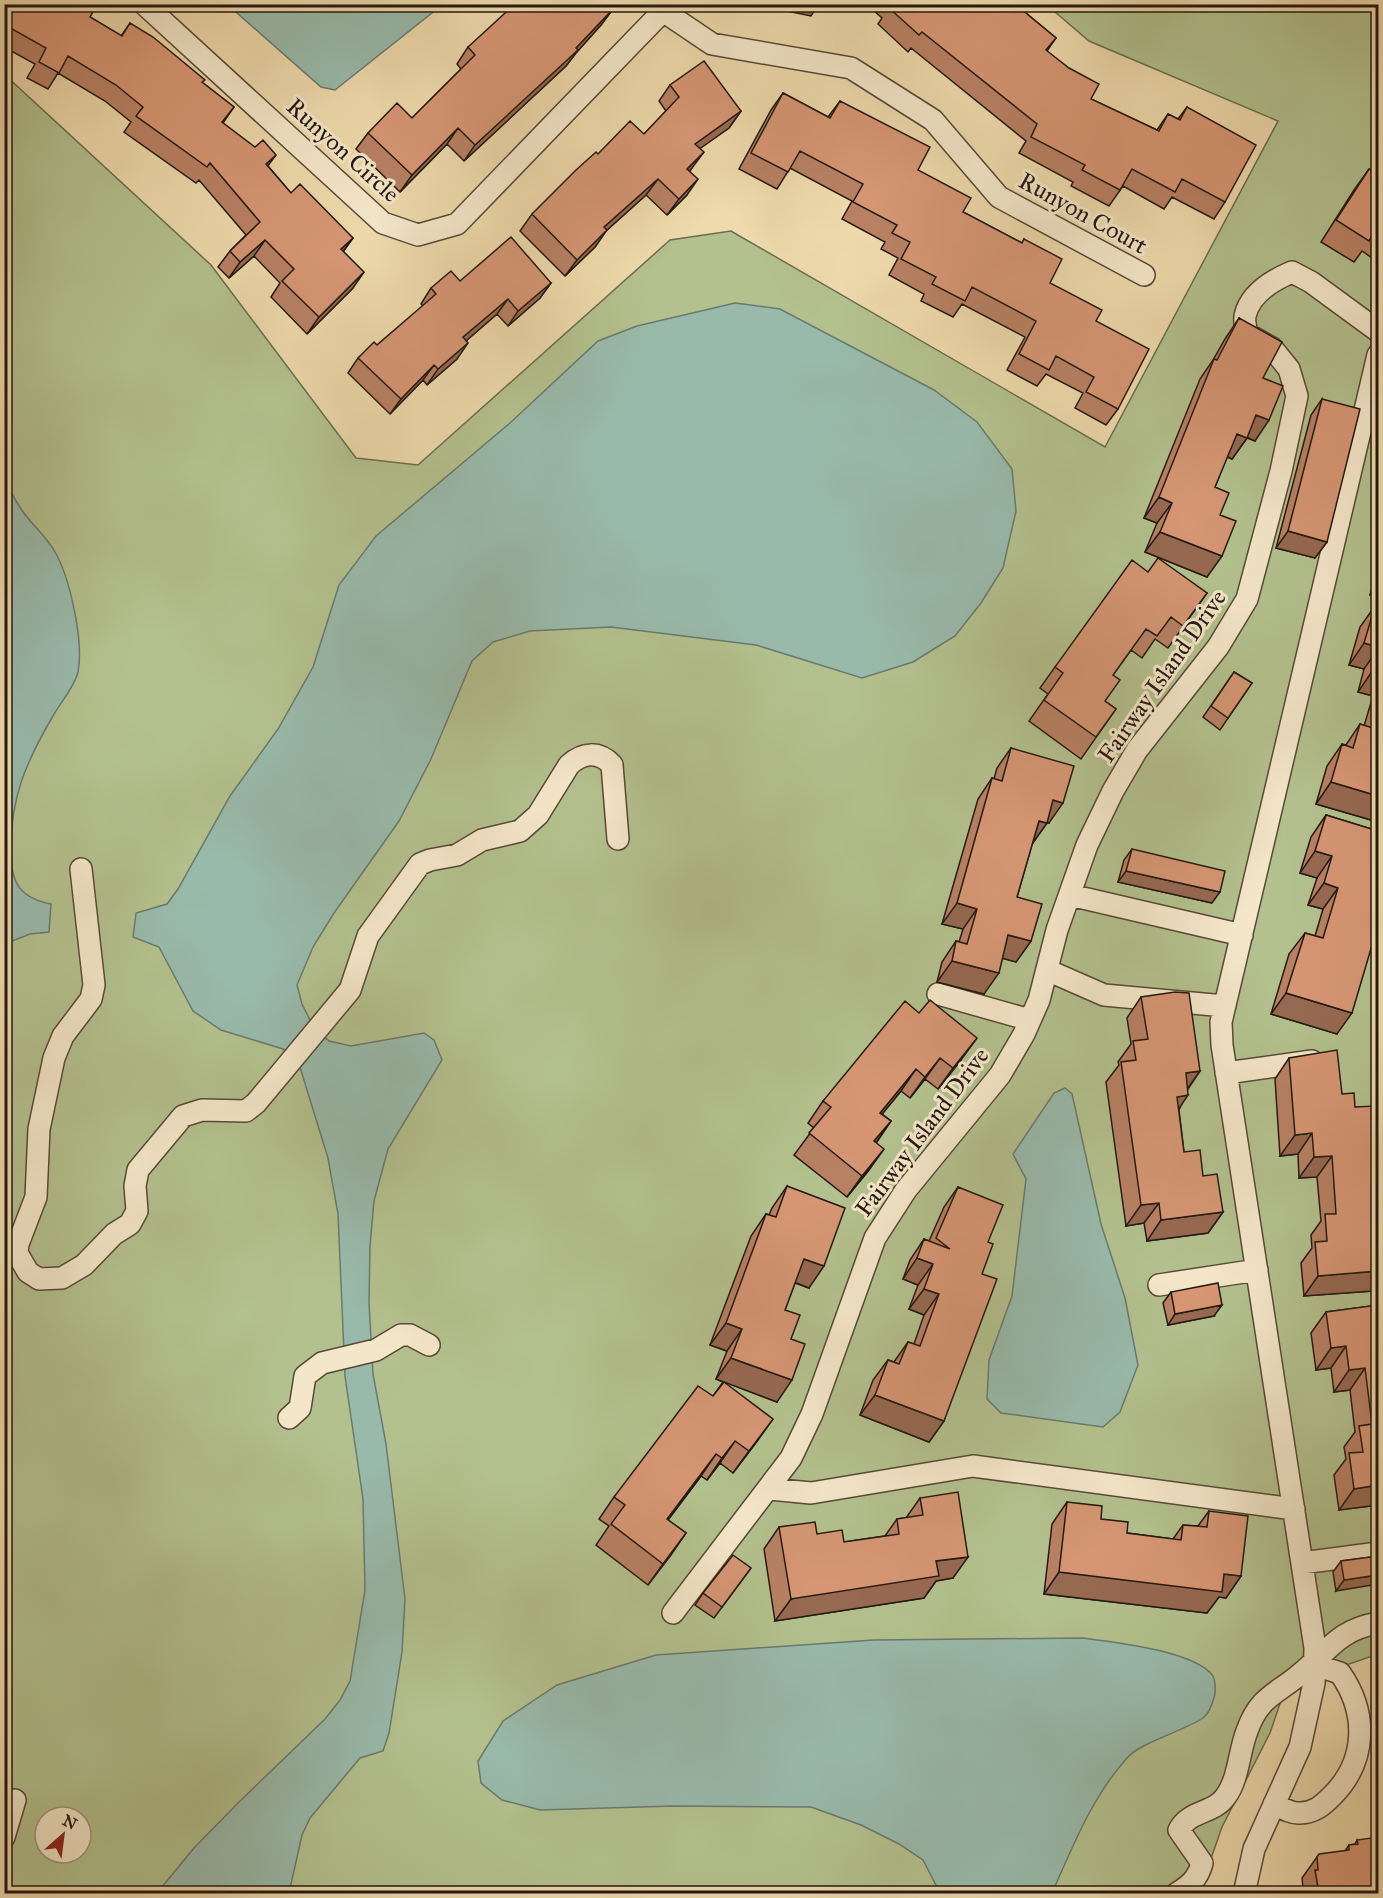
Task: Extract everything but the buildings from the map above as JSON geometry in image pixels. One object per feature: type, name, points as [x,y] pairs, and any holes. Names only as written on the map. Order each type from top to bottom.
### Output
[{"type":"street","name":"Runyon Circle","points":[[144,4],[383,223],[418,235],[457,224],[661,7]]},
{"type":"street","name":"Runyon Court","points":[[661,7],[712,44],[851,68],[933,120],[999,196],[1144,275]]},
{"type":"street","name":"Fairway Island Drive","points":[[673,1613],[770,1489],[791,1458],[812,1414],[874,1238],[906,1190],[1000,1075],[1030,1020],[1087,845],[1137,750],[1218,647],[1247,599],[1281,471],[1297,396],[1289,369],[1272,348],[1247,334],[1245,316],[1257,295],[1273,280],[1292,272],[1311,282],[1378,331]]},
{"type":"street","points":[[1245,1893],[1254,1848],[1300,1747],[1314,1683],[1315,1663],[1294,1509],[1226,1073],[1221,1022],[1378,355]]},
{"type":"street","points":[[81,869],[94,986],[91,999],[63,1036],[54,1058],[39,1129],[36,1197],[18,1244],[17,1253],[28,1272],[39,1279],[50,1280],[62,1278],[84,1265],[135,1218],[137,1211],[135,1186],[138,1170],[183,1116],[202,1110],[246,1111],[256,1103],[350,990],[368,936],[420,864],[457,855],[482,840],[520,831],[538,815],[562,774],[576,758],[593,754],[607,759],[612,765],[618,839]]},
{"type":"street","points":[[1070,894],[1242,935]]},
{"type":"street","points":[[1047,970],[1104,995],[1225,1006]]},
{"type":"street","points":[[938,994],[1030,1020]]},
{"type":"street","points":[[1226,1073],[1315,1060]]},
{"type":"street","points":[[1159,1285],[1257,1270]]},
{"type":"street","points":[[289,1418],[300,1408],[306,1377],[311,1369],[322,1363],[376,1350],[401,1335],[410,1335],[429,1345]]},
{"type":"street","points":[[770,1489],[811,1493],[974,1466],[1294,1509]]},
{"type":"street","points":[[1302,1563],[1378,1553]]},
{"type":"street","points":[[1176,1893],[1189,1886],[1199,1874],[1202,1863],[1179,1830],[1197,1813],[1220,1804],[1228,1795],[1247,1729],[1265,1698],[1315,1663],[1333,1641],[1368,1625],[1378,1623]]},
{"type":"street","points":[[1274,1804],[1298,1814],[1310,1812],[1337,1791],[1350,1774],[1356,1759],[1360,1729],[1355,1700],[1340,1673],[1315,1663]]},
{"type":"street","points":[[4,1837],[15,1800]]},
{"type":"green space","points":[[1047,5],[1378,5],[1378,1654],[1286,1686],[1270,1733],[1222,1827],[1199,1893],[5,1893],[5,75],[211,265],[356,458],[418,465],[670,240],[731,231],[1105,447],[1278,121],[1089,41]]},
{"type":"shaded area","points":[[228,5],[442,5],[335,90],[321,87]]},
{"type":"shaded area","points":[[735,303],[780,309],[934,390],[977,422],[1012,469],[1016,511],[1003,568],[981,603],[955,636],[913,662],[862,678],[756,645],[611,627],[530,631],[493,642],[472,661],[431,759],[399,821],[334,913],[313,947],[297,985],[302,1004],[313,1026],[329,1041],[351,1046],[424,1033],[434,1040],[442,1060],[388,1149],[374,1201],[370,1246],[369,1303],[373,1374],[386,1444],[405,1599],[402,1652],[389,1733],[383,1751],[360,1758],[310,1818],[302,1835],[289,1893],[157,1893],[194,1848],[325,1719],[340,1700],[350,1681],[365,1590],[363,1499],[345,1376],[338,1214],[328,1158],[299,1064],[283,1049],[221,1030],[193,1011],[159,947],[133,937],[136,913],[167,904],[178,889],[230,796],[278,729],[313,667],[339,585],[376,536],[510,423],[598,341],[637,326]]},
{"type":"shaded area","points":[[5,481],[21,509],[51,546],[61,563],[74,610],[79,659],[74,683],[43,733],[28,765],[17,798],[11,833],[11,864],[16,881],[20,888],[32,898],[51,904],[49,932],[30,934],[5,944]]},
{"type":"shaded area","points":[[1065,1088],[1072,1094],[1101,1224],[1125,1298],[1138,1365],[1120,1412],[1103,1427],[1001,1413],[987,1399],[989,1360],[1012,1296],[1026,1179],[1013,1154],[1054,1093]]},
{"type":"shaded area","points":[[1083,1638],[1153,1649],[1189,1660],[1204,1667],[1213,1676],[1215,1694],[1203,1718],[1142,1747],[1127,1758],[1093,1805],[1052,1893],[940,1893],[923,1860],[899,1844],[861,1825],[811,1807],[674,1806],[540,1810],[502,1800],[481,1783],[478,1761],[503,1721],[557,1685],[656,1655],[874,1640]]}]
